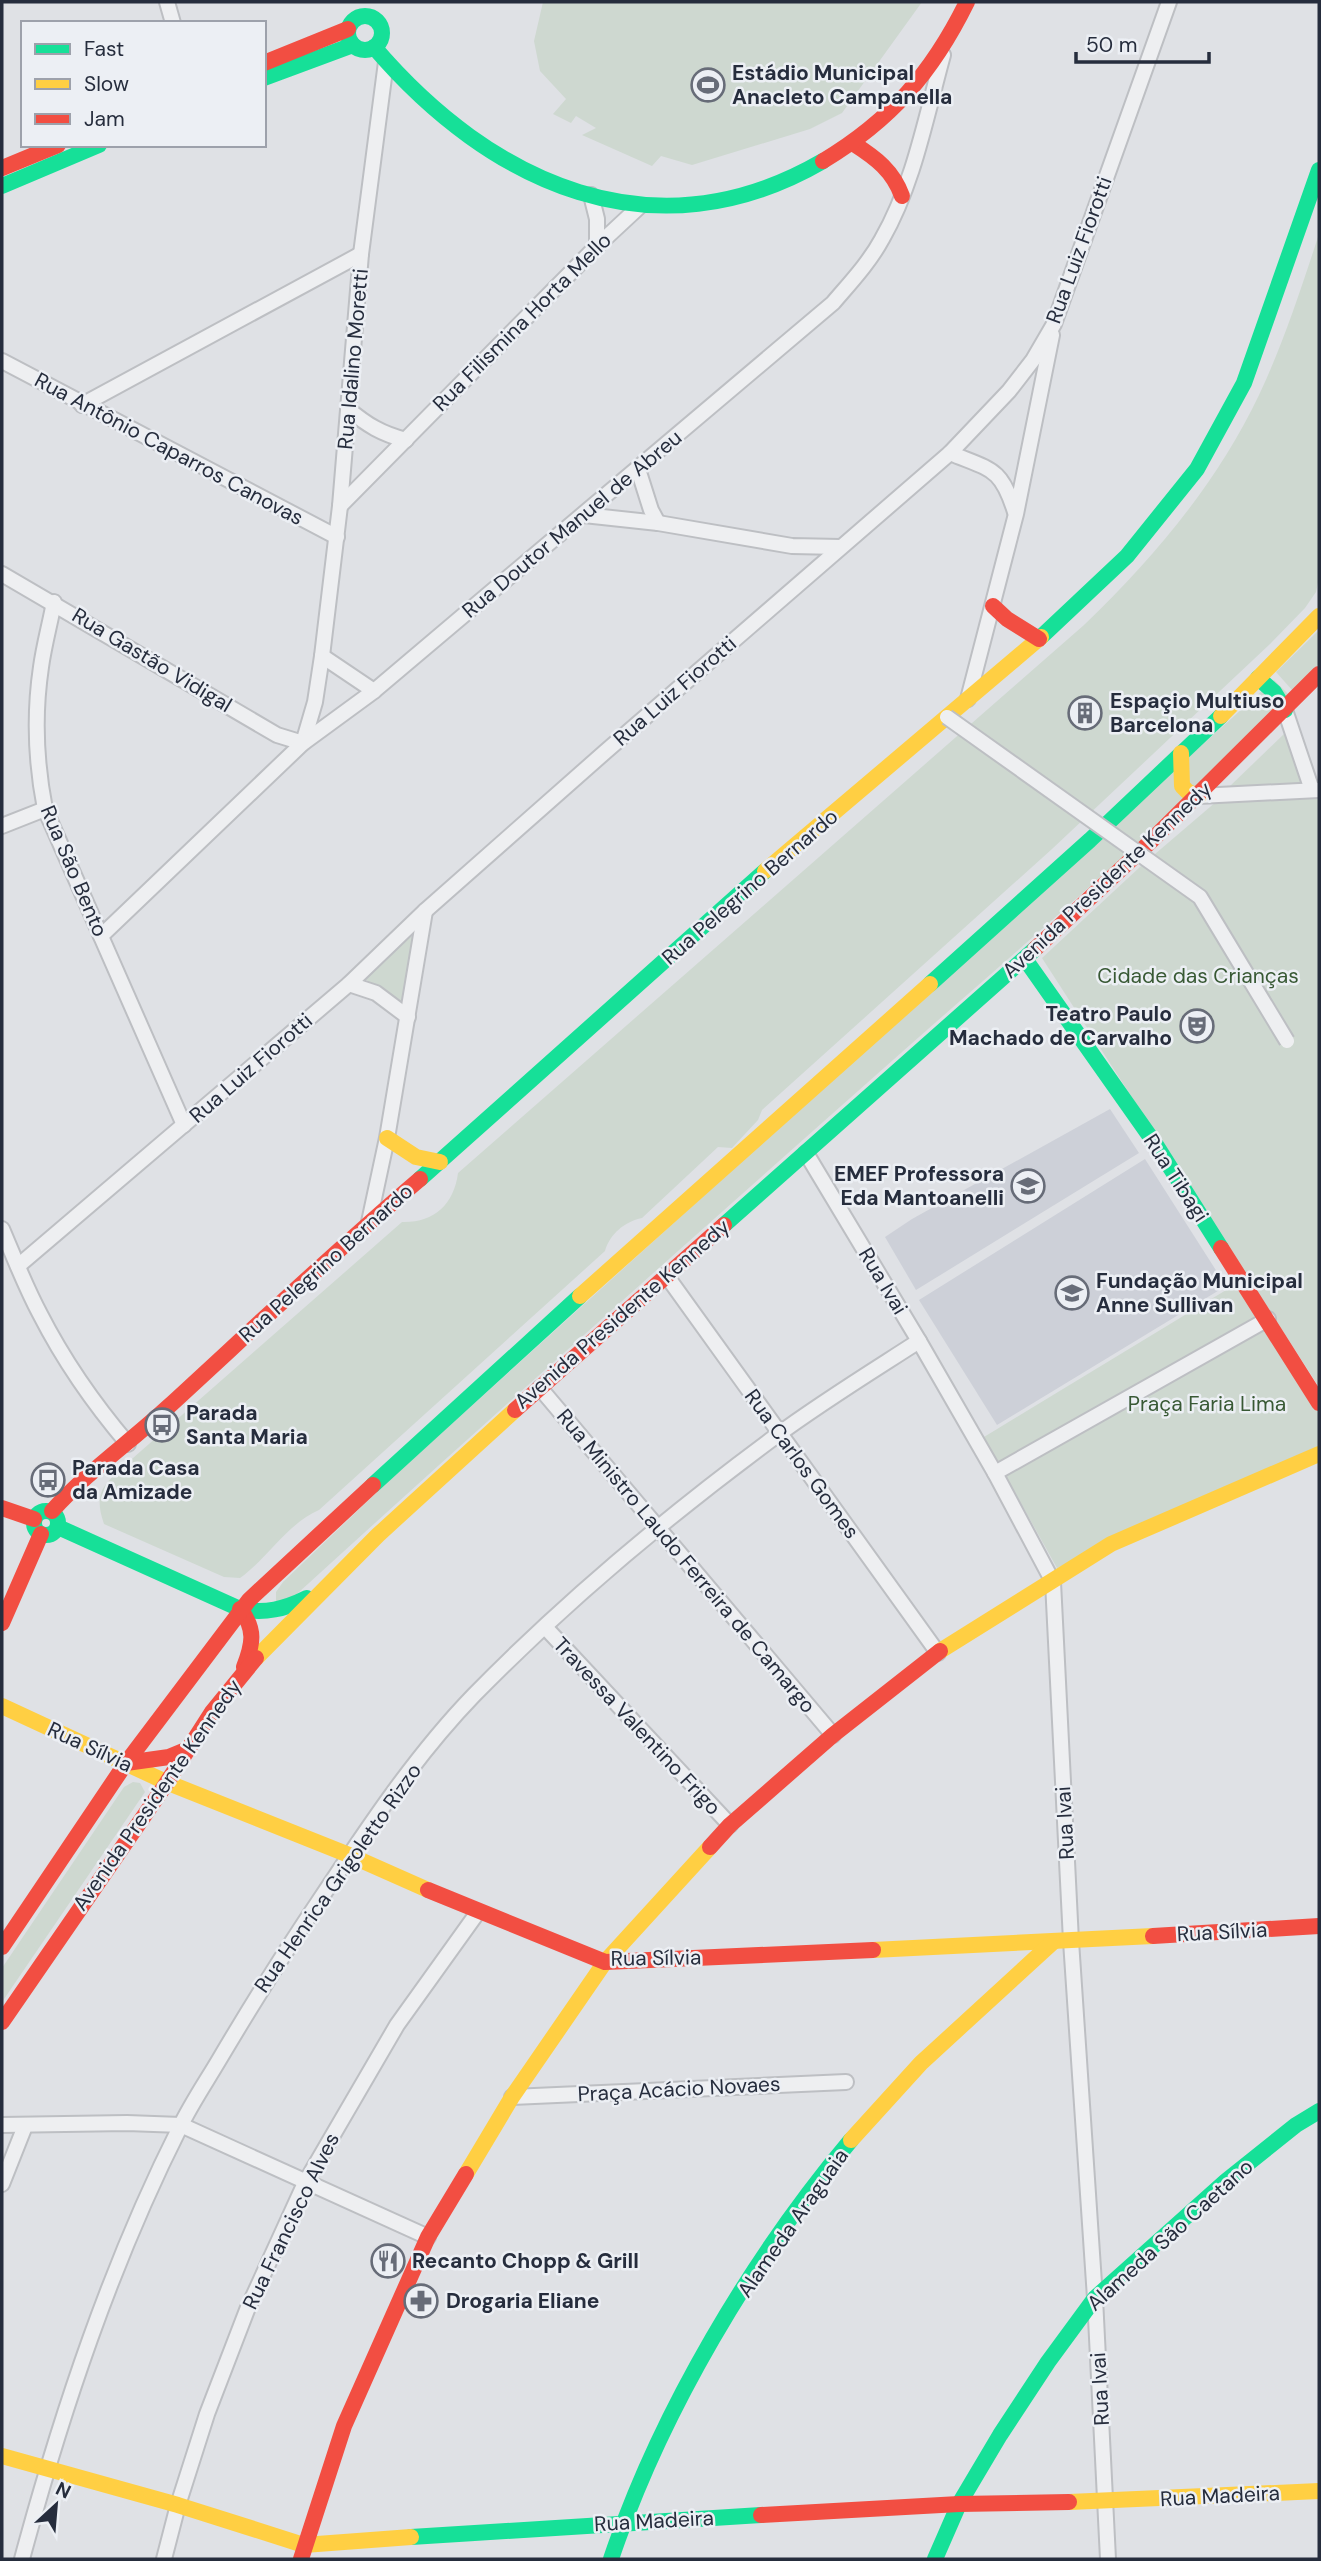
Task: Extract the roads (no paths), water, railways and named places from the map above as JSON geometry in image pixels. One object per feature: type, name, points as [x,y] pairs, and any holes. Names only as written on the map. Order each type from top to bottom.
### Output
[{"type":"street","points":[[167,2],[172,21]]},
{"type":"street","points":[[374,47],[425,104],[484,149],[522,170],[591,195],[639,206],[666,208],[743,194],[785,182],[854,144],[900,103],[925,74],[946,47],[967,2]]},
{"type":"street","name":"Rua Luiz Fiorotti","points":[[18,1266],[349,984],[425,911],[950,453],[1009,391],[1033,360],[1054,324],[1168,2]]},
{"type":"street","points":[[361,9],[381,27],[381,38],[374,47],[363,50],[351,37],[353,20],[361,9]]},
{"type":"street","points":[[266,62],[351,37]]},
{"type":"street","points":[[266,77],[351,37]]},
{"type":"street","name":"Rua Doutor Manuel de Abreu","points":[[101,936],[303,743],[374,691],[833,303],[883,239],[901,196],[946,47]]},
{"type":"street","name":"Rua Idalino Moretti","points":[[303,743],[315,702],[323,656],[340,506],[361,254],[386,62]]},
{"type":"street","points":[[854,144],[889,169],[898,183],[901,196]]},
{"type":"street","points":[[2,168],[53,147]]},
{"type":"street","points":[[2,186],[94,147]]},
{"type":"street","name":"Rua Pelegrino Bernardo","points":[[52,1511],[72,1489],[128,1444],[369,1222],[750,885],[1039,639],[1127,556],[1197,468],[1226,421],[1244,383],[1319,170]]},
{"type":"street","points":[[591,195],[597,219],[597,246]]},
{"type":"street","name":"Rua Filismina Horta Mello","points":[[340,506],[639,206]]},
{"type":"street","points":[[82,405],[361,254]]},
{"type":"street","points":[[968,699],[1016,514],[1054,324]]},
{"type":"street","name":"Rua Antônio Caparros Canovas","points":[[2,361],[337,537]]},
{"type":"street","points":[[348,409],[368,426],[383,434],[406,440]]},
{"type":"street","points":[[950,453],[990,470],[1001,478],[1008,489],[1016,514]]},
{"type":"street","points":[[638,469],[651,510],[659,523]]},
{"type":"street","points":[[584,515],[659,523],[792,546],[840,547]]},
{"type":"street","name":"Rua Gastão Vidigal","points":[[2,573],[277,735],[303,743]]},
{"type":"street","name":"Rua São Bento","points":[[54,602],[41,667],[38,712],[39,777],[45,809],[184,1125]]},
{"type":"street","points":[[993,606],[1007,619],[1039,639]]},
{"type":"street","name":"Avenida Presidente Kennedy","points":[[2,1947],[126,1763],[240,1609],[473,1391],[1090,841],[1319,616]]},
{"type":"street","points":[[323,656],[374,691]]},
{"type":"street","name":"Avenida Presidente Kennedy","points":[[2,2022],[166,1783],[214,1708],[241,1674],[319,1592],[430,1485],[1025,959],[1199,796],[1319,674]]},
{"type":"street","points":[[1181,753],[1182,786],[1188,792],[1199,796],[1316,790],[1282,701],[1274,690],[1258,678]]},
{"type":"street","points":[[947,717],[1200,897],[1287,1041]]},
{"type":"street","points":[[2,826],[45,809]]},
{"type":"street","points":[[369,1222],[387,1138],[425,911]]},
{"type":"street","name":"Rua Tibagi","points":[[1025,959],[1156,1145],[1319,1403]]},
{"type":"street","points":[[349,984],[386,999],[408,1017]]},
{"type":"street","points":[[387,1138],[416,1157],[440,1162]]},
{"type":"street","name":"Rua Ivai","points":[[806,1153],[919,1341],[995,1473],[1053,1582],[1071,1941],[1095,2298],[1108,2559]]},
{"type":"street","points":[[2,1229],[38,1311],[61,1352],[104,1416],[128,1444]]},
{"type":"street","name":"Rua Carlos Gomes","points":[[666,1275],[938,1653]]},
{"type":"street","points":[[995,1473],[1268,1319]]},
{"type":"street","name":"Rua Henrica Grigoletto Rizzo","points":[[22,2559],[47,2469],[106,2298],[181,2125],[254,2001],[349,1855],[409,1772],[471,1698],[545,1626],[656,1527],[779,1433],[919,1341]]},
{"type":"street","name":"Rua Ministro Laudo Ferreira de Camargo","points":[[540,1388],[832,1734]]},
{"type":"street","points":[[302,2552],[344,2426],[428,2236],[512,2096],[606,1962],[730,1825],[832,1734],[938,1653],[1111,1544],[1319,1454]]},
{"type":"street","points":[[2,1508],[37,1526],[51,1534],[58,1527],[58,1518],[52,1511],[41,1511],[37,1526],[2,1623]]},
{"type":"street","points":[[58,1527],[240,1609],[258,1613],[275,1612],[319,1592]]},
{"type":"street","points":[[240,1609],[250,1620],[253,1634],[252,1647],[241,1674]]},
{"type":"street","name":"Travessa Valentino Frigo","points":[[545,1626],[730,1825]]},
{"type":"street","name":"Rua Sílvia","points":[[2,1706],[166,1783],[349,1855],[478,1912],[606,1962],[1053,1942],[1319,1926]]},
{"type":"street","points":[[126,1763],[169,1757],[186,1750]]},
{"type":"street","name":"Rua Francisco Alves","points":[[164,2559],[207,2414],[247,2310],[305,2183],[397,2025],[478,1912]]},
{"type":"street","name":"Alameda Araguaia","points":[[611,2559],[622,2522],[677,2405],[726,2320],[812,2190],[880,2106],[914,2070],[1053,1942]]},
{"type":"street","name":"Praça Acácio Novaes","points":[[512,2096],[846,2082]]},
{"type":"street","name":"Alameda São Caetano","points":[[935,2559],[959,2504],[1041,2372],[1095,2298],[1226,2181],[1319,2110]]},
{"type":"street","points":[[2,2125],[181,2125],[428,2236]]},
{"type":"street","points":[[2,2184],[25,2126]]},
{"type":"street","name":"Rua Madeira","points":[[2,2456],[178,2505],[302,2552],[622,2522],[959,2504],[1105,2501],[1319,2491]]},
{"type":"place","name":"Estádio Municipal Anacleto Campanella","points":[[708,85]]},
{"type":"place","name":"Espaçio Multiuso Barcelona","points":[[1085,713]]},
{"type":"place","name":"Teatro Paulo Machado de Carvalho","points":[[1197,1026]]},
{"type":"place","name":"EMEF Professora Eda Mantoanelli","points":[[1028,1186]]},
{"type":"place","name":"Fundação Municipal Anne Sullivan","points":[[1072,1293]]},
{"type":"place","name":"Parada Santa Maria","points":[[162,1425]]},
{"type":"place","name":"Parada Casa da Amizade","points":[[48,1480]]},
{"type":"place","name":"Recanto Chopp & Grill","points":[[388,2261]]},
{"type":"place","name":"Drogaria Eliane","points":[[421,2301]]},
{"type":"park label","name":"Cidade das Crianças","points":[[1198,976]]},
{"type":"park label","name":"Praça Faria Lima","points":[[1207,1404]]}]
